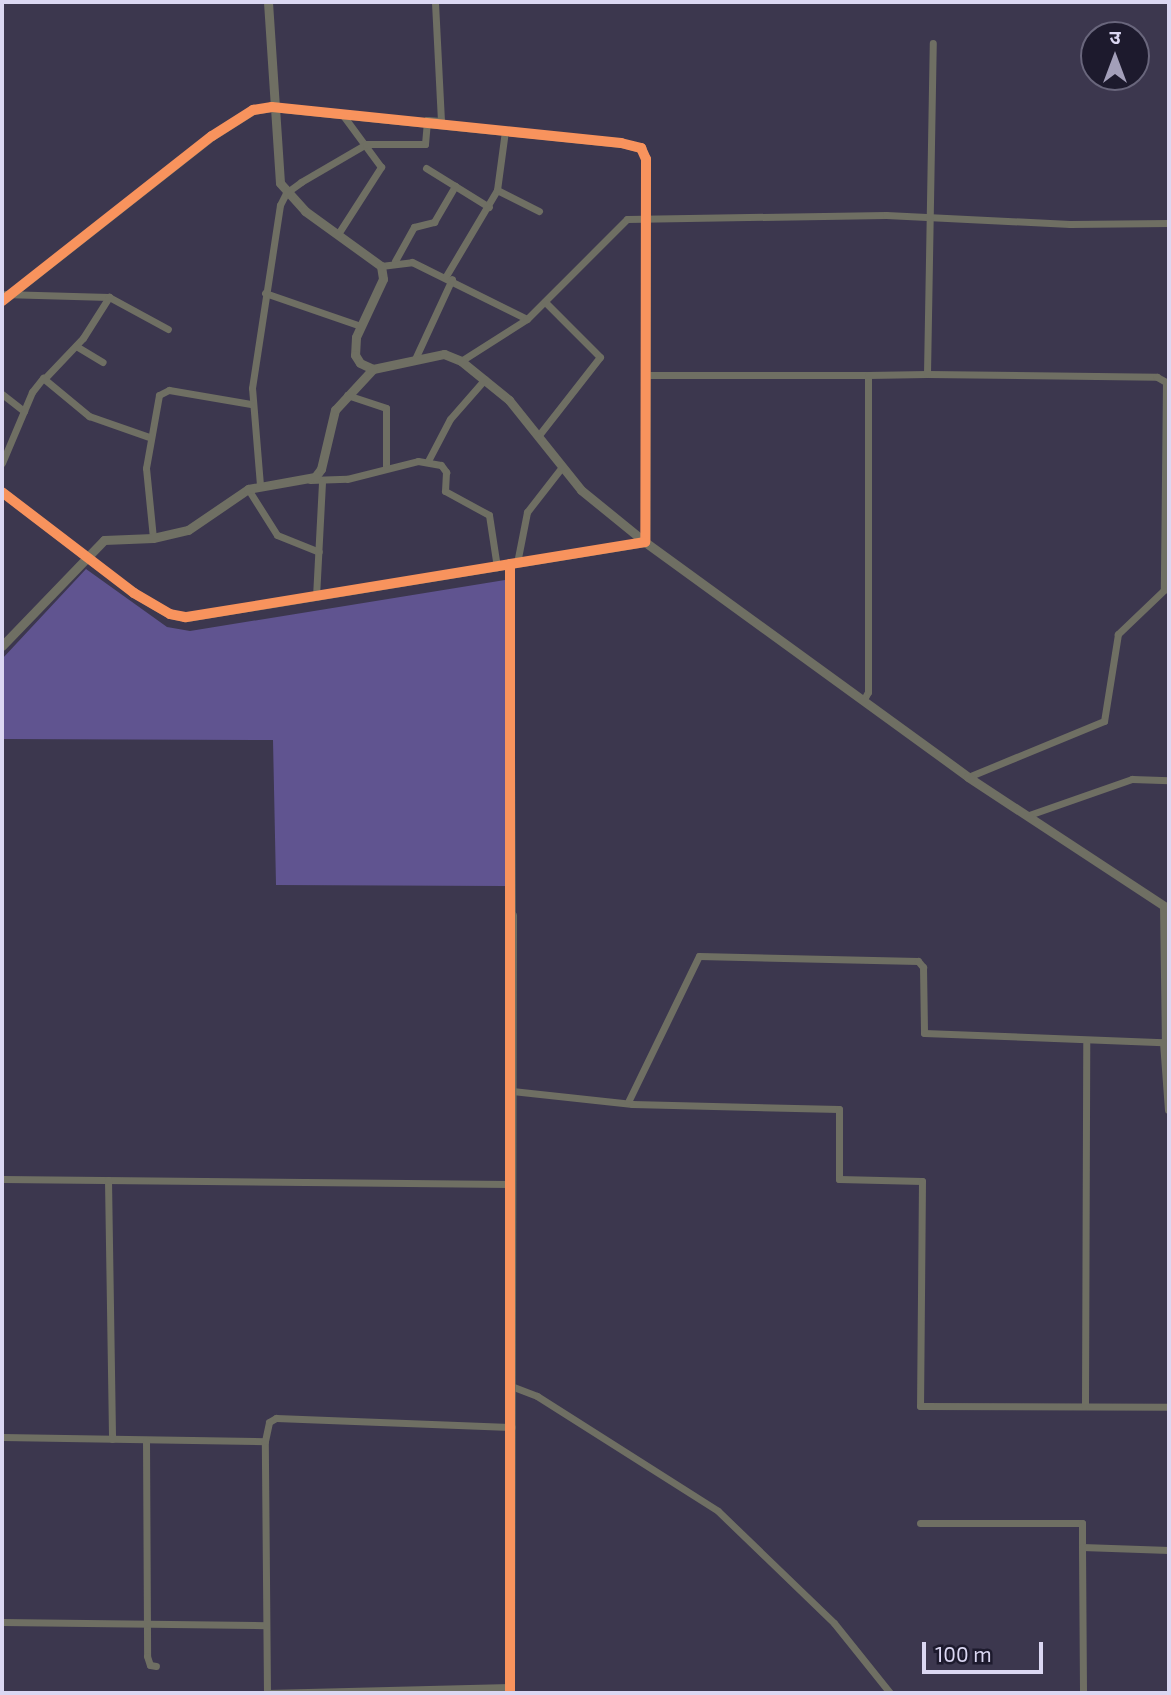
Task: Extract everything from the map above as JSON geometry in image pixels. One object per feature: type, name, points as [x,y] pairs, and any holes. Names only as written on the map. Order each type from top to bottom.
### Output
[{"type":"street","points":[[268,2],[276,174],[286,193],[381,266],[383,279],[362,326],[355,355],[373,369]]},
{"type":"street","points":[[428,123],[441,121],[435,2]]},
{"type":"street","points":[[927,374],[932,216],[933,43]]},
{"type":"street","points":[[2,301],[7,294],[234,119],[272,107],[641,148],[646,159],[648,375],[645,542]]},
{"type":"street","points":[[338,234],[380,172],[381,163],[342,114]]},
{"type":"street","points":[[260,485],[251,404],[273,230],[286,193],[366,144],[422,145],[427,139],[428,123]]},
{"type":"street","points":[[415,359],[449,278],[497,190],[505,131]]},
{"type":"street","points":[[426,169],[489,207]]},
{"type":"street","points":[[395,261],[414,227],[434,222],[455,186]]},
{"type":"street","points":[[497,190],[539,211]]},
{"type":"street","points":[[461,361],[527,319],[620,222],[645,219],[932,216],[1070,223],[1169,223]]},
{"type":"street","points":[[381,266],[395,261],[412,262],[527,319]]},
{"type":"street","points":[[265,293],[362,326]]},
{"type":"street","points":[[7,294],[59,299],[109,297],[168,329]]},
{"type":"street","points":[[2,463],[35,385],[46,378],[76,345],[109,297]]},
{"type":"street","points":[[539,435],[600,361],[598,352],[545,302]]},
{"type":"street","points":[[76,345],[103,362]]},
{"type":"street","points":[[309,480],[321,469],[330,421],[347,394],[373,369],[444,354],[461,361],[485,379],[539,435],[587,495],[645,542],[968,777],[1166,907],[1165,1043],[1168,1111]]},
{"type":"street","points":[[648,375],[927,374],[1157,377],[1168,380],[1164,590],[1118,634],[1104,721],[968,777]]},
{"type":"street","points":[[863,701],[868,692],[868,375]]},
{"type":"street","points":[[46,378],[89,416],[149,437]]},
{"type":"street","points":[[429,461],[450,419],[485,379]]},
{"type":"street","points":[[153,538],[147,476],[149,437],[156,400],[165,390],[251,404]]},
{"type":"street","points":[[2,394],[24,411]]},
{"type":"street","points":[[347,394],[386,408],[386,467]]},
{"type":"street","points":[[2,646],[104,540],[153,538],[188,530],[248,489],[260,485],[322,481],[429,461],[445,468],[445,491],[487,512],[497,567]]},
{"type":"street","points":[[257,1693],[510,1690],[514,564],[527,512],[562,467]]},
{"type":"street","points":[[316,597],[322,481]]},
{"type":"street","points":[[248,489],[277,535],[318,552]]},
{"type":"street","points":[[2,492],[85,557],[156,607],[177,616],[193,618],[645,542]]},
{"type":"street","points":[[1029,815],[1132,779],[1169,780]]},
{"type":"street","points":[[628,1102],[699,956],[918,961],[923,967],[924,1033],[1086,1042],[1165,1043]]},
{"type":"street","points":[[1085,1406],[1086,1042]]},
{"type":"street","points":[[512,1091],[628,1102],[839,1109],[839,1179],[922,1181],[920,1406],[1169,1407]]},
{"type":"street","points":[[2,1179],[511,1184]]},
{"type":"street","points":[[108,1180],[112,1439]]},
{"type":"street","points":[[511,1386],[537,1396],[718,1511],[834,1623],[890,1693]]},
{"type":"street","points":[[268,1693],[265,1441],[269,1422],[276,1418],[512,1427]]},
{"type":"street","points":[[2,1437],[265,1441]]},
{"type":"street","points":[[146,1440],[147,1656],[150,1665],[156,1666]]},
{"type":"street","points":[[920,1523],[1082,1523],[1083,1693]]},
{"type":"street","points":[[1082,1547],[1169,1549]]},
{"type":"street","points":[[2,1622],[266,1625]]},
{"type":"shaded area","points":[[86,569],[167,627],[190,631],[505,580],[506,886],[276,885],[273,740],[2,739],[2,659]]},
{"type":"cycle path","points":[[2,301],[212,136],[253,110],[272,107],[621,143],[641,148],[646,159],[645,542],[185,617],[170,614],[134,593],[2,492]]},
{"type":"cycle path","points":[[510,564],[510,1693]]}]
